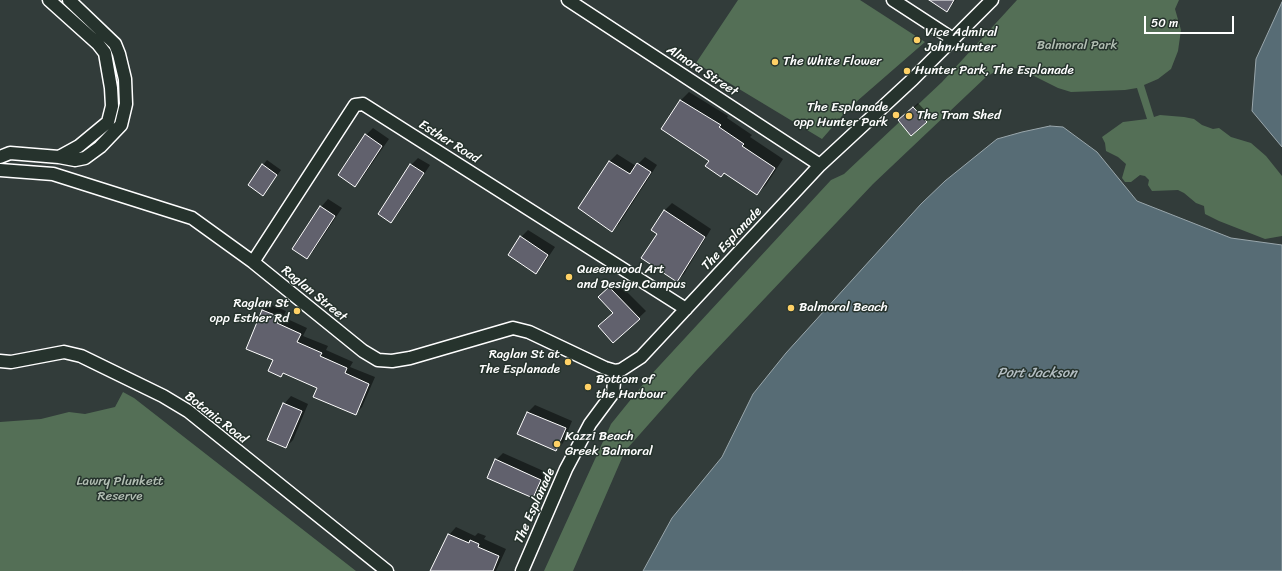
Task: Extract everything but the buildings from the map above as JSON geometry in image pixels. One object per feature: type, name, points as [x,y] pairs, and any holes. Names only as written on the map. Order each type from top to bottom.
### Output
[{"type":"street","points":[[49,0],[98,44],[105,53],[112,106],[108,122],[79,146],[59,157]]},
{"type":"street","points":[[0,157],[10,153],[59,157],[75,160],[85,158],[100,147],[121,124],[126,104],[125,79],[115,44],[69,0]]},
{"type":"street","name":"Almora Street","points":[[568,0],[820,165]]},
{"type":"street","points":[[893,0],[953,39]]},
{"type":"street","name":"The Esplanade","points":[[522,571],[566,469],[590,424],[613,393],[615,371],[627,367],[641,357],[820,165],[992,0]]},
{"type":"street","name":"Esther Road","points":[[253,262],[355,105],[363,104],[686,309]]},
{"type":"street","name":"Raglan Street","points":[[0,170],[53,174],[180,213],[205,226],[253,262],[363,352],[378,360],[392,361],[405,359],[513,328],[529,332],[615,371]]},
{"type":"street","name":"Botanic Road","points":[[0,361],[11,362],[64,352],[80,356],[163,396],[188,411],[387,571]]},
{"type":"green space","points":[[738,0],[860,0],[925,42],[848,109],[822,139],[696,63]]},
{"type":"green space","name":"Balmoral Park","points":[[1017,0],[1179,0],[1175,9],[1181,30],[1178,51],[1171,69],[1158,79],[1144,85],[1154,117],[1160,115],[1194,119],[1202,125],[1213,129],[1219,128],[1231,137],[1251,143],[1266,156],[1282,176],[1282,236],[1265,239],[1219,221],[1205,214],[1204,206],[1196,203],[1178,190],[1152,191],[1148,185],[1149,180],[1145,176],[1140,175],[1131,182],[1125,182],[1122,178],[1126,164],[1118,157],[1106,151],[1105,143],[1102,137],[1123,122],[1147,119],[1137,88],[1125,90],[1071,92],[1058,88],[1018,68],[996,71],[986,77],[873,184],[695,372],[625,451],[573,571],[544,571],[611,424],[649,377],[831,180],[844,174],[942,82]]},
{"type":"green space","name":"Lawry Plunkett Reserve","points":[[123,392],[134,398],[356,571],[0,571],[0,422],[41,419],[69,412],[85,414],[115,407]]},
{"type":"water","points":[[1282,2],[1282,147],[1252,111],[1256,59]]},
{"type":"water","name":"Port Jackson","points":[[1050,126],[1063,127],[1097,152],[1137,201],[1231,238],[1282,245],[1282,571],[643,571],[672,518],[722,457],[753,394],[786,353],[921,204],[945,181],[997,139]]},
{"type":"place","name":"Vice Admiral John Hunter","points":[[917,40]]},
{"type":"place","name":"The White Flower","points":[[775,62]]},
{"type":"place","name":"Hunter Park, The Esplanade","points":[[907,71]]},
{"type":"place","name":"The Esplanade opp Hunter Park","points":[[896,115]]},
{"type":"place","name":"The Tram Shed","points":[[909,116]]},
{"type":"place","name":"Queenwood Art and Design Campus","points":[[569,277]]},
{"type":"place","name":"Balmoral Beach","points":[[791,308]]},
{"type":"place","name":"Raglan St opp Esther Rd","points":[[297,311]]},
{"type":"place","name":"Raglan St at The Esplanade","points":[[568,362]]},
{"type":"place","name":"Bottom of the Harbour","points":[[588,387]]},
{"type":"place","name":"Kazzi Beach Greek Balmoral","points":[[557,444]]}]
